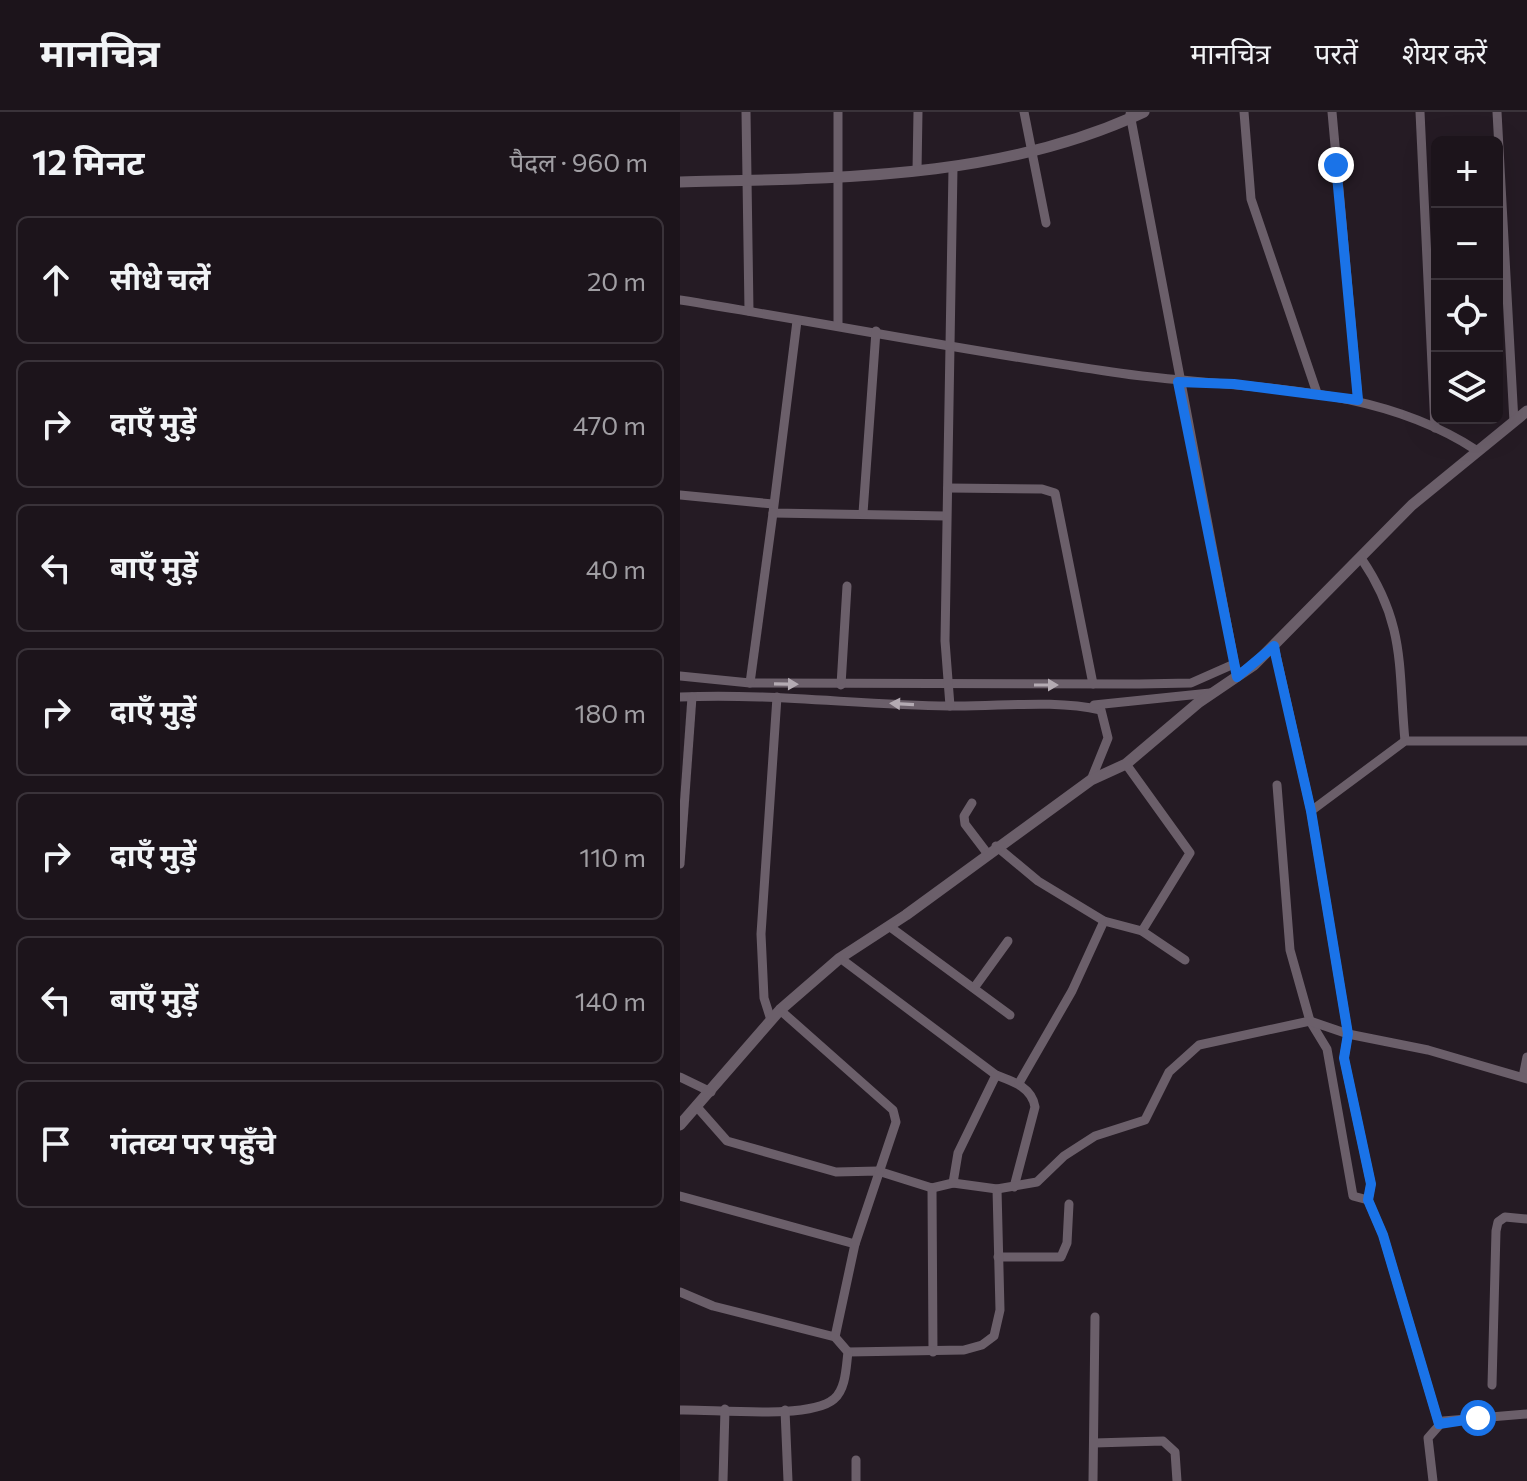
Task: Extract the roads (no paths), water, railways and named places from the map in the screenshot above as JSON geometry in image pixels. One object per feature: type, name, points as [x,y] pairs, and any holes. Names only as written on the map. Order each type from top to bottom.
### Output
[{"type":"street","points":[[746,112],[749,311]]},
{"type":"street","points":[[838,112],[838,325]]},
{"type":"street","points":[[917,171],[918,112]]},
{"type":"street","points":[[1024,112],[1046,223]]},
{"type":"street","points":[[680,182],[953,168],[1032,151],[1144,112]]},
{"type":"street","points":[[1244,112],[1251,199],[1317,393]]},
{"type":"street","points":[[1332,112],[1358,400]]},
{"type":"street","points":[[1420,112],[1435,428]]},
{"type":"street","points":[[1497,112],[1514,422]]},
{"type":"street","points":[[1130,115],[1178,382],[1237,677]]},
{"type":"street","points":[[950,706],[945,641],[953,168]]},
{"type":"street","points":[[680,300],[1178,382],[1234,384],[1358,400],[1435,428],[1476,450]]},
{"type":"street","points":[[750,683],[797,321]]},
{"type":"street","points":[[863,513],[876,331]]},
{"type":"street","points":[[680,1125],[780,1010],[840,958],[1091,780],[1126,764],[1237,677],[1274,646],[1412,505],[1527,411]]},
{"type":"street","points":[[948,488],[1042,489],[1055,493],[1093,684]]},
{"type":"street","points":[[680,495],[773,509],[946,516]]},
{"type":"street","points":[[1361,558],[1387,602],[1398,635],[1405,741]]},
{"type":"street","points":[[841,685],[847,586]]},
{"type":"street","points":[[1274,646],[1311,811],[1348,1034],[1344,1058],[1371,1184],[1368,1200],[1383,1235],[1439,1424]]},
{"type":"street","points":[[680,676],[750,683],[841,685],[1191,683],[1234,664]]},
{"type":"street","points":[[680,697],[777,697],[950,706],[1120,705],[1213,693]]},
{"type":"street","points":[[680,864],[692,697]]},
{"type":"street","points":[[771,1020],[764,998],[761,934],[777,697]]},
{"type":"street","points":[[1078,705],[1101,710],[1108,738],[1091,780]]},
{"type":"street","points":[[1311,811],[1405,741],[1527,741]]},
{"type":"street","points":[[1126,764],[1190,853],[1142,931]]},
{"type":"street","points":[[1277,785],[1290,950],[1310,1021],[1327,1049],[1353,1196],[1368,1200]]},
{"type":"street","points":[[972,803],[964,816],[965,824],[992,849],[1104,921],[1142,931],[1185,960]]},
{"type":"street","points":[[1019,1083],[1072,991],[1104,921]]},
{"type":"street","points":[[889,926],[1010,1015]]},
{"type":"street","points":[[974,988],[1008,941]]},
{"type":"street","points":[[840,958],[996,1075],[1019,1083],[1034,1099],[1035,1107],[1014,1187]]},
{"type":"street","points":[[780,1010],[893,1110],[896,1122],[855,1244],[835,1337]]},
{"type":"street","points":[[697,1107],[727,1141],[836,1172],[878,1171],[932,1188],[953,1183],[997,1189],[1037,1182],[1064,1156],[1095,1136],[1145,1120],[1169,1072],[1199,1045],[1310,1021],[1348,1034],[1428,1050],[1525,1078],[1527,1057]]},
{"type":"street","points":[[953,1183],[958,1153],[996,1075]]},
{"type":"street","points":[[680,1077],[711,1092]]},
{"type":"street","points":[[932,1188],[933,1352]]},
{"type":"street","points":[[848,1352],[964,1350],[982,1345],[994,1336],[1000,1310],[997,1189]]},
{"type":"street","points":[[680,1196],[855,1244]]},
{"type":"street","points":[[998,1257],[1061,1257],[1067,1243],[1069,1204]]},
{"type":"street","points":[[1492,1385],[1496,1231],[1498,1222],[1505,1217],[1527,1219]]},
{"type":"street","points":[[680,1292],[713,1306],[835,1337],[848,1352],[844,1381],[837,1398],[818,1408],[680,1410]]},
{"type":"street","points":[[1093,1481],[1095,1317]]},
{"type":"street","points":[[723,1481],[725,1409]]},
{"type":"street","points":[[785,1410],[788,1481]]},
{"type":"street","points":[[1433,1481],[1428,1438],[1439,1424],[1454,1419],[1527,1414]]},
{"type":"street","points":[[1094,1443],[1163,1441],[1175,1452],[1177,1481]]},
{"type":"street","points":[[856,1460],[856,1481]]}]
